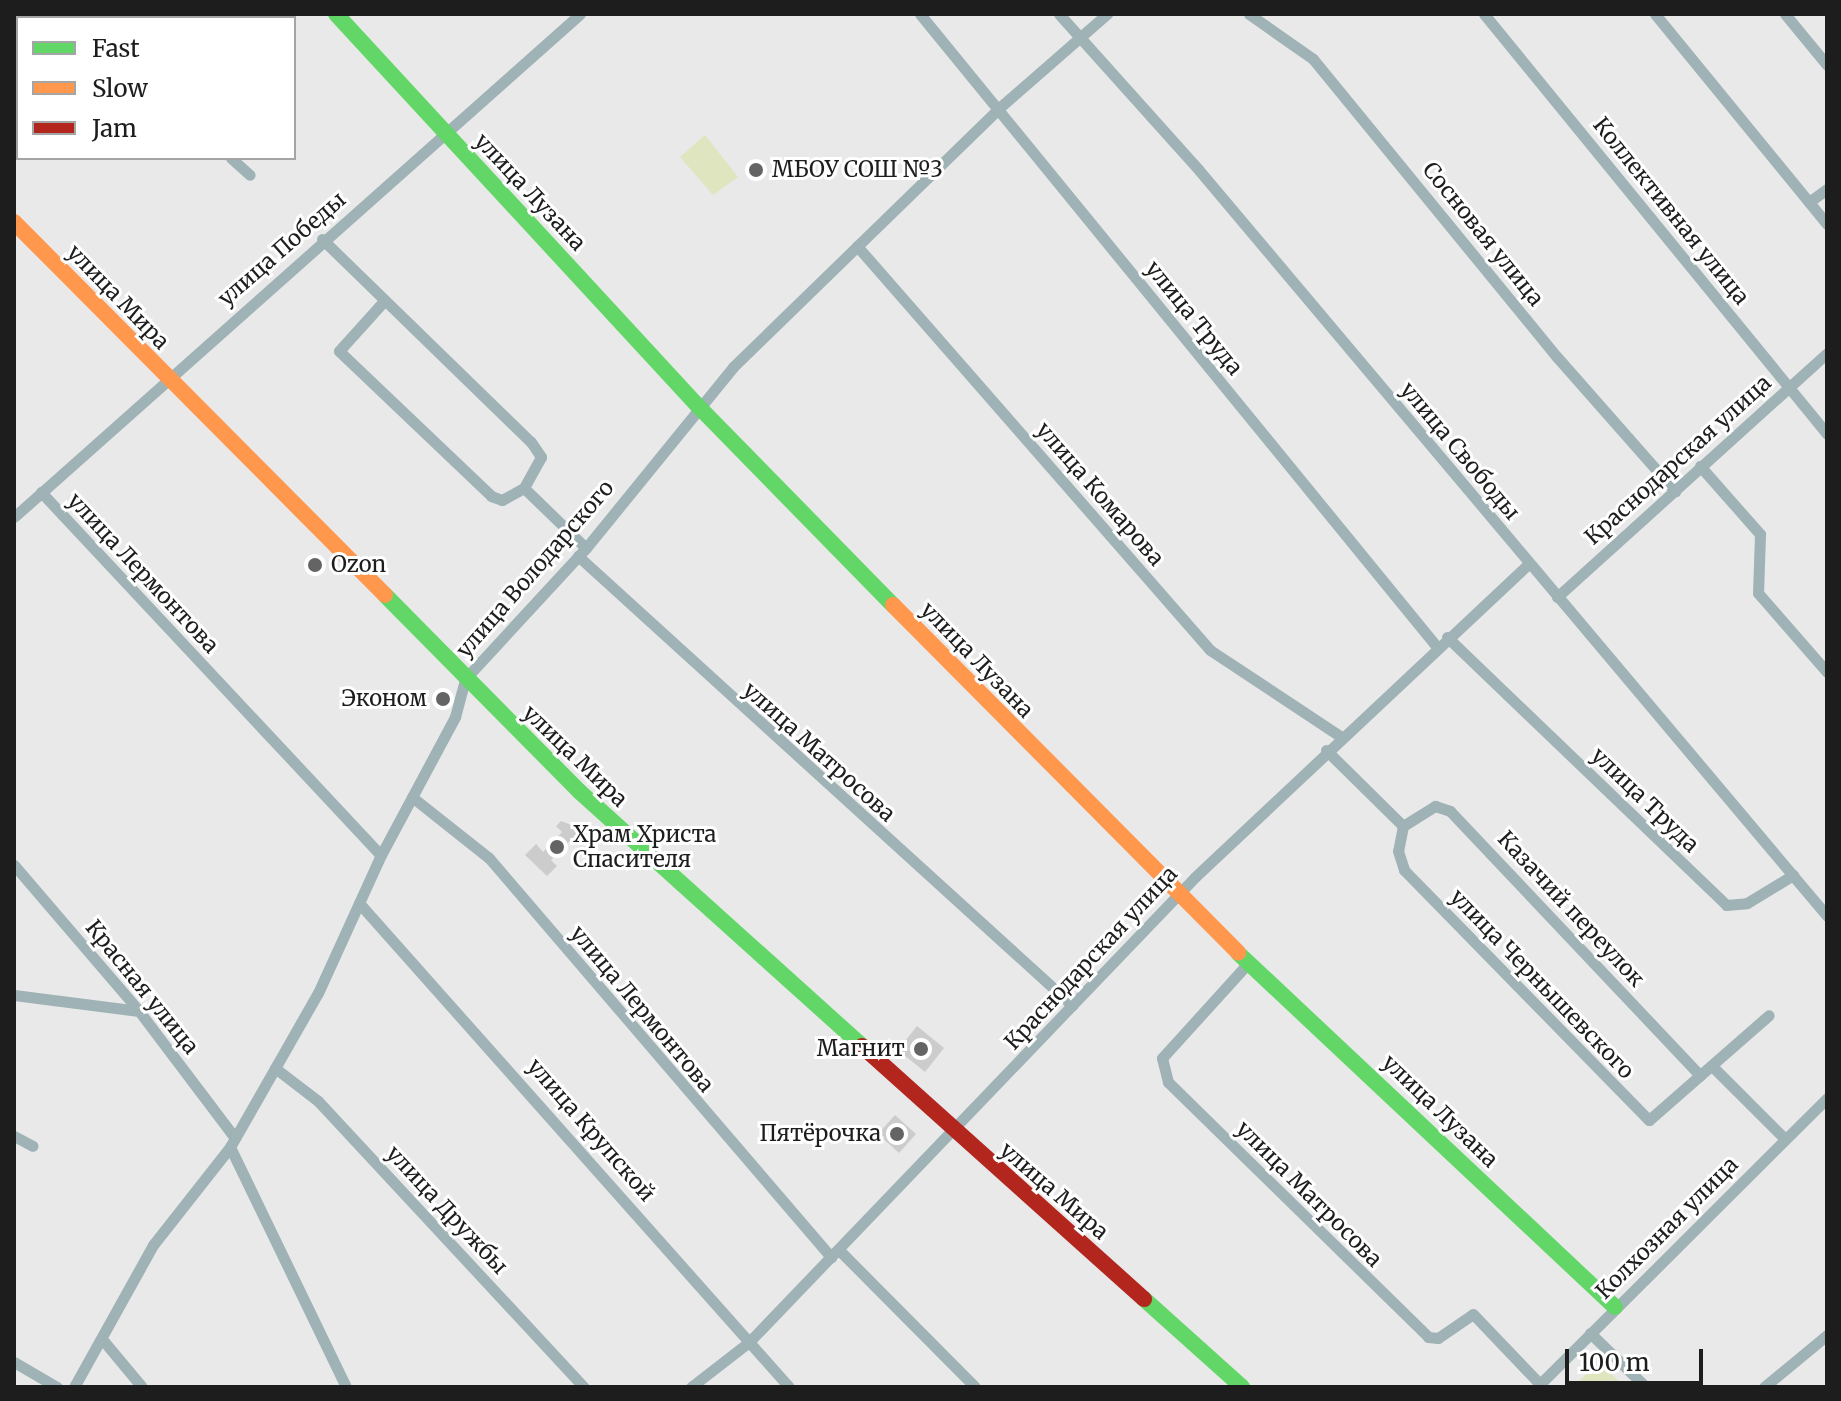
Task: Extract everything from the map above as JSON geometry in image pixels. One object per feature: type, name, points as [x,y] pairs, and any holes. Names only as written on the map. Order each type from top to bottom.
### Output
[{"type":"street","name":"улица Лузана","points":[[336,14],[698,406],[1176,895],[1250,961],[1615,1307]]},
{"type":"street","name":"улица Труда","points":[[920,14],[1437,647]]},
{"type":"street","name":"улица Свободы","points":[[1059,14],[1827,916]]},
{"type":"street","name":"улица Володарского","points":[[74,1387],[153,1245],[232,1142],[275,1068],[381,855],[455,717],[465,679],[582,552],[698,406],[998,109],[1107,14]]},
{"type":"street","name":"Сосновая улица","points":[[1249,14],[1313,59],[1557,357],[1675,491]]},
{"type":"street","name":"Коллективная улица","points":[[1484,14],[1827,434]]},
{"type":"street","points":[[1655,14],[1827,224]]},
{"type":"street","points":[[1785,14],[1827,65]]},
{"type":"street","name":"улица Победы","points":[[14,517],[165,377],[322,239],[447,135],[573,16]]},
{"type":"street","points":[[233,160],[250,175]]},
{"type":"street","points":[[1809,202],[1827,189]]},
{"type":"street","name":"улица Мира","points":[[14,222],[465,679],[688,894],[1242,1387]]},
{"type":"street","points":[[322,239],[531,442],[541,457],[524,488],[502,500],[491,496],[339,351],[384,301]]},
{"type":"street","name":"улица Комарова","points":[[857,246],[1210,650],[1340,736]]},
{"type":"street","name":"Краснодарская улица","points":[[1557,597],[1827,353]]},
{"type":"street","points":[[1700,466],[1760,534],[1758,593],[1827,672]]},
{"type":"street","name":"улица Матросова","points":[[524,488],[582,552],[1072,1005]]},
{"type":"street","name":"улица Лермонтова","points":[[41,492],[381,855]]},
{"type":"street","name":"Краснодарская улица","points":[[691,1387],[749,1342],[954,1132],[1176,895],[1340,736],[1528,564]]},
{"type":"street","name":"улица Труда","points":[[1447,637],[1726,905],[1737,907],[1793,875]]},
{"type":"street","points":[[1326,750],[1403,826]]},
{"type":"street","name":"улица Лермонтова","points":[[412,797],[489,858],[835,1253],[975,1387]]},
{"type":"street","name":"Казачий переулок","points":[[1403,826],[1435,806],[1450,811],[1700,1075]]},
{"type":"street","name":"улица Чернышевского","points":[[1403,826],[1398,851],[1404,870],[1649,1120],[1658,1117],[1700,1075],[1714,1068],[1769,1015]]},
{"type":"street","name":"Красная улица","points":[[14,865],[139,1011],[232,1142],[346,1387]]},
{"type":"street","name":"улица Крупской","points":[[359,903],[789,1387]]},
{"type":"street","name":"улица Матросова","points":[[1250,961],[1162,1058],[1168,1082],[1428,1337],[1438,1338],[1473,1314],[1539,1386]]},
{"type":"street","points":[[14,995],[139,1011]]},
{"type":"street","name":"улица Дружбы","points":[[275,1068],[318,1101],[584,1387]]},
{"type":"street","points":[[1714,1068],[1785,1139]]},
{"type":"street","name":"Колхозная улица","points":[[1539,1386],[1785,1139],[1825,1105]]},
{"type":"street","points":[[14,1136],[33,1146]]},
{"type":"street","points":[[1590,1333],[1646,1387]]},
{"type":"street","points":[[1764,1387],[1827,1335]]},
{"type":"street","points":[[102,1339],[142,1387]]},
{"type":"street","points":[[14,1362],[57,1387]]},
{"type":"green space","points":[[705,135],[738,177],[713,195],[680,157]]},
{"type":"green space","points":[[1599,1362],[1625,1387],[1573,1387]]},
{"type":"building","name":"Храм Христа Спасителя","points":[[561,821],[582,829],[551,860],[557,866],[547,876],[525,855],[536,844],[543,852],[562,832],[556,826]]},
{"type":"building","name":"Магнит","points":[[917,1026],[944,1048],[925,1072],[898,1050]]},
{"type":"building","name":"Пятёрочка","points":[[895,1115],[916,1134],[899,1153],[878,1134]]},
{"type":"traffic: fast","points":[[336,14],[698,406],[893,605]]},
{"type":"traffic: fast","points":[[385,595],[580,792],[862,1046]]},
{"type":"traffic: fast","points":[[1238,953],[1615,1307]]},
{"type":"traffic: fast","points":[[1144,1299],[1242,1387]]},
{"type":"traffic: slow","points":[[14,222],[385,595]]},
{"type":"traffic: slow","points":[[893,605],[1238,953]]},
{"type":"traffic: jam","points":[[862,1046],[1144,1299]]},
{"type":"place","name":"МБОУ СОШ №3","points":[[756,170]]},
{"type":"place","name":"Ozon","points":[[315,565]]},
{"type":"place","name":"Эконом","points":[[443,699]]},
{"type":"place","name":"Храм Христа Спасителя","points":[[557,847]]},
{"type":"place","name":"Магнит","points":[[921,1049]]},
{"type":"place","name":"Пятёрочка","points":[[897,1134]]}]
